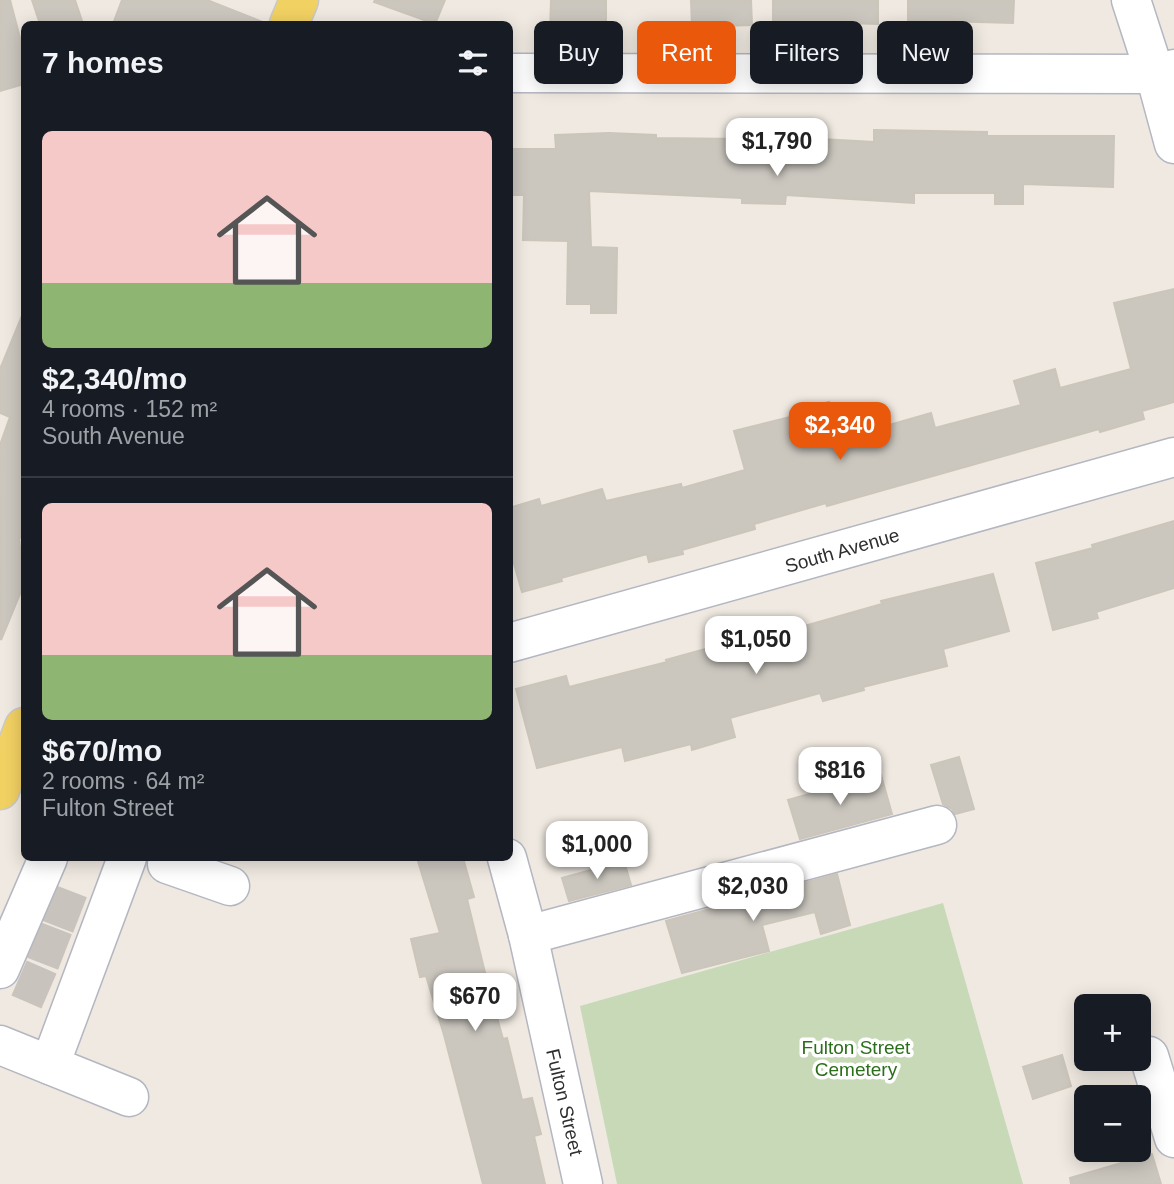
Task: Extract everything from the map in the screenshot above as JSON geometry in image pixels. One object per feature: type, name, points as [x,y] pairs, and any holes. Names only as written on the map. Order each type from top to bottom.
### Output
[{"type":"main road","points":[[290,21],[299,0]]},
{"type":"main road","points":[[0,790],[16,746]]},
{"type":"street","points":[[1131,0],[1165,71],[1174,144]]},
{"type":"street","points":[[513,73],[1165,71]]},
{"type":"street","name":"South Avenue","points":[[513,642],[1174,457]]},
{"type":"street","points":[[528,935],[937,825]]},
{"type":"street","points":[[28,982],[51,947],[66,910],[49,861]]},
{"type":"street","points":[[50,1065],[28,982],[51,947],[66,910],[123,861]]},
{"type":"street","points":[[162,861],[230,886]]},
{"type":"street","name":"Fulton Street","points":[[508,861],[528,935],[578,1183]]},
{"type":"street","points":[[0,1045],[129,1097]]},
{"type":"street","points":[[1151,1063],[1174,1138]]},
{"type":"green space","name":"Fulton Street Cemetery","points":[[943,903],[1023,1184],[617,1184],[580,1006]]},
{"type":"building","points":[[0,0],[10,0],[21,42],[21,85],[0,91]]},
{"type":"building","points":[[32,0],[75,0],[82,21],[39,21]]},
{"type":"building","points":[[122,0],[207,0],[260,21],[114,21]]},
{"type":"building","points":[[445,0],[436,21],[427,21],[374,2]]},
{"type":"building","points":[[551,0],[606,0],[606,21],[550,21]]},
{"type":"building","points":[[691,0],[751,0],[750,25],[736,26],[736,21],[692,21]]},
{"type":"building","points":[[773,0],[878,0],[877,24],[863,24],[863,21],[773,21]]},
{"type":"building","points":[[908,0],[1014,0],[1013,23],[908,20]]},
{"type":"building","points":[[874,130],[987,132],[987,136],[1114,136],[1113,187],[1023,184],[1023,204],[995,204],[995,193],[914,193],[914,203],[786,195],[785,204],[742,203],[742,198],[589,191],[591,247],[617,248],[616,313],[591,313],[591,304],[567,304],[568,241],[523,240],[524,195],[513,195],[513,149],[556,149],[555,135],[609,133],[656,135],[656,138],[742,139],[742,135],[874,142]]},
{"type":"building","points":[[1174,289],[1174,402],[1142,411],[1144,419],[754,524],[755,529],[682,550],[683,554],[649,562],[647,554],[522,592],[513,560],[513,507],[539,499],[541,506],[602,489],[606,501],[681,484],[682,488],[745,470],[734,431],[802,414],[801,409],[829,402],[838,434],[857,429],[858,434],[931,413],[935,428],[1021,405],[1014,381],[1055,369],[1060,388],[1131,369],[1114,303]]},
{"type":"building","points":[[21,318],[21,591],[1,640],[0,445],[10,417],[0,413],[0,369]]},
{"type":"building","points":[[1174,521],[1174,588],[1096,612],[1098,618],[1053,630],[1036,563],[1093,548],[1092,545]]},
{"type":"building","points":[[993,574],[1009,631],[943,649],[947,666],[863,687],[864,690],[823,701],[820,693],[730,718],[735,737],[692,750],[691,744],[625,761],[622,747],[537,768],[516,689],[566,676],[569,687],[667,662],[666,660],[709,648],[711,656],[802,631],[801,627],[882,604],[881,601]]},
{"type":"building","points":[[959,757],[974,809],[955,814],[943,804],[931,765]]},
{"type":"building","points":[[881,775],[892,814],[800,839],[788,800],[816,792],[816,795]]},
{"type":"building","points":[[418,861],[464,861],[474,897],[467,899],[503,1039],[507,1038],[522,1100],[532,1098],[541,1134],[534,1136],[545,1184],[483,1184],[444,1035],[426,976],[420,977],[411,939],[440,933]]},
{"type":"building","points":[[624,861],[631,885],[569,901],[562,878]]},
{"type":"building","points":[[837,874],[850,925],[821,934],[815,912],[762,925],[769,951],[682,973],[666,921]]},
{"type":"building","points":[[1062,1055],[1071,1086],[1033,1099],[1023,1067]]},
{"type":"building","points":[[1151,1154],[1161,1184],[1071,1184],[1070,1178],[1125,1162],[1151,1162]]},
{"type":"tunnel","points":[[49,903],[80,915]]},
{"type":"tunnel","points":[[34,940],[65,952]]},
{"type":"tunnel","points":[[19,978],[49,991]]}]
